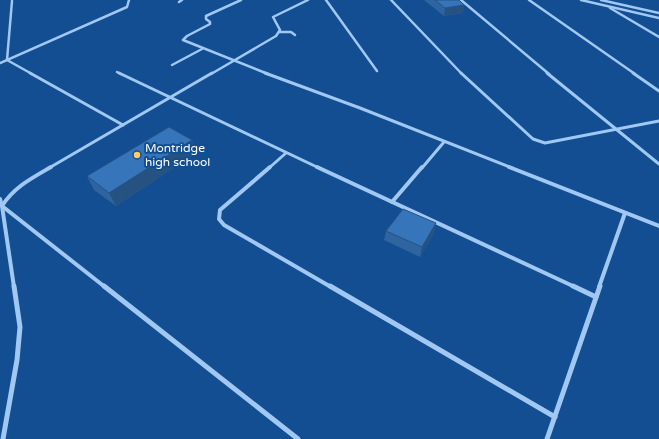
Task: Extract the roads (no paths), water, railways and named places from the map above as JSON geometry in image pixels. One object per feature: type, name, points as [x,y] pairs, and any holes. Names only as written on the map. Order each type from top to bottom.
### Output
[{"type":"street","points":[[0,64],[126,7],[129,4],[129,0]]},
{"type":"street","points":[[178,2],[182,0]]},
{"type":"street","points":[[241,0],[206,16],[206,19],[210,22],[210,24],[184,38],[183,40],[232,61],[360,108],[659,226]]},
{"type":"street","points":[[279,32],[280,30],[273,17],[308,0]]},
{"type":"street","points":[[326,0],[377,71]]},
{"type":"street","points":[[391,0],[453,66],[533,139],[545,143],[659,121]]},
{"type":"street","points":[[462,0],[535,63],[659,164]]},
{"type":"street","points":[[529,0],[659,92]]},
{"type":"street","points":[[581,0],[659,18]]},
{"type":"street","points":[[601,0],[659,13]]},
{"type":"street","points":[[8,60],[12,1]]},
{"type":"street","points":[[606,6],[659,37]]},
{"type":"street","points":[[2,206],[8,196],[20,185],[279,32],[290,32],[295,35]]},
{"type":"street","points":[[172,65],[202,48]]},
{"type":"street","points":[[8,60],[123,125]]},
{"type":"street","points":[[117,72],[286,153],[596,297]]},
{"type":"street","points":[[392,202],[444,142]]},
{"type":"street","points":[[286,153],[220,210],[219,219],[224,225],[555,416]]},
{"type":"street","points":[[0,199],[20,327],[17,360],[3,439]]},
{"type":"street","points":[[2,206],[298,439]]},
{"type":"street","points":[[547,439],[625,213]]},
{"type":"place","name":"Montridge high school","points":[[137,155]]}]
